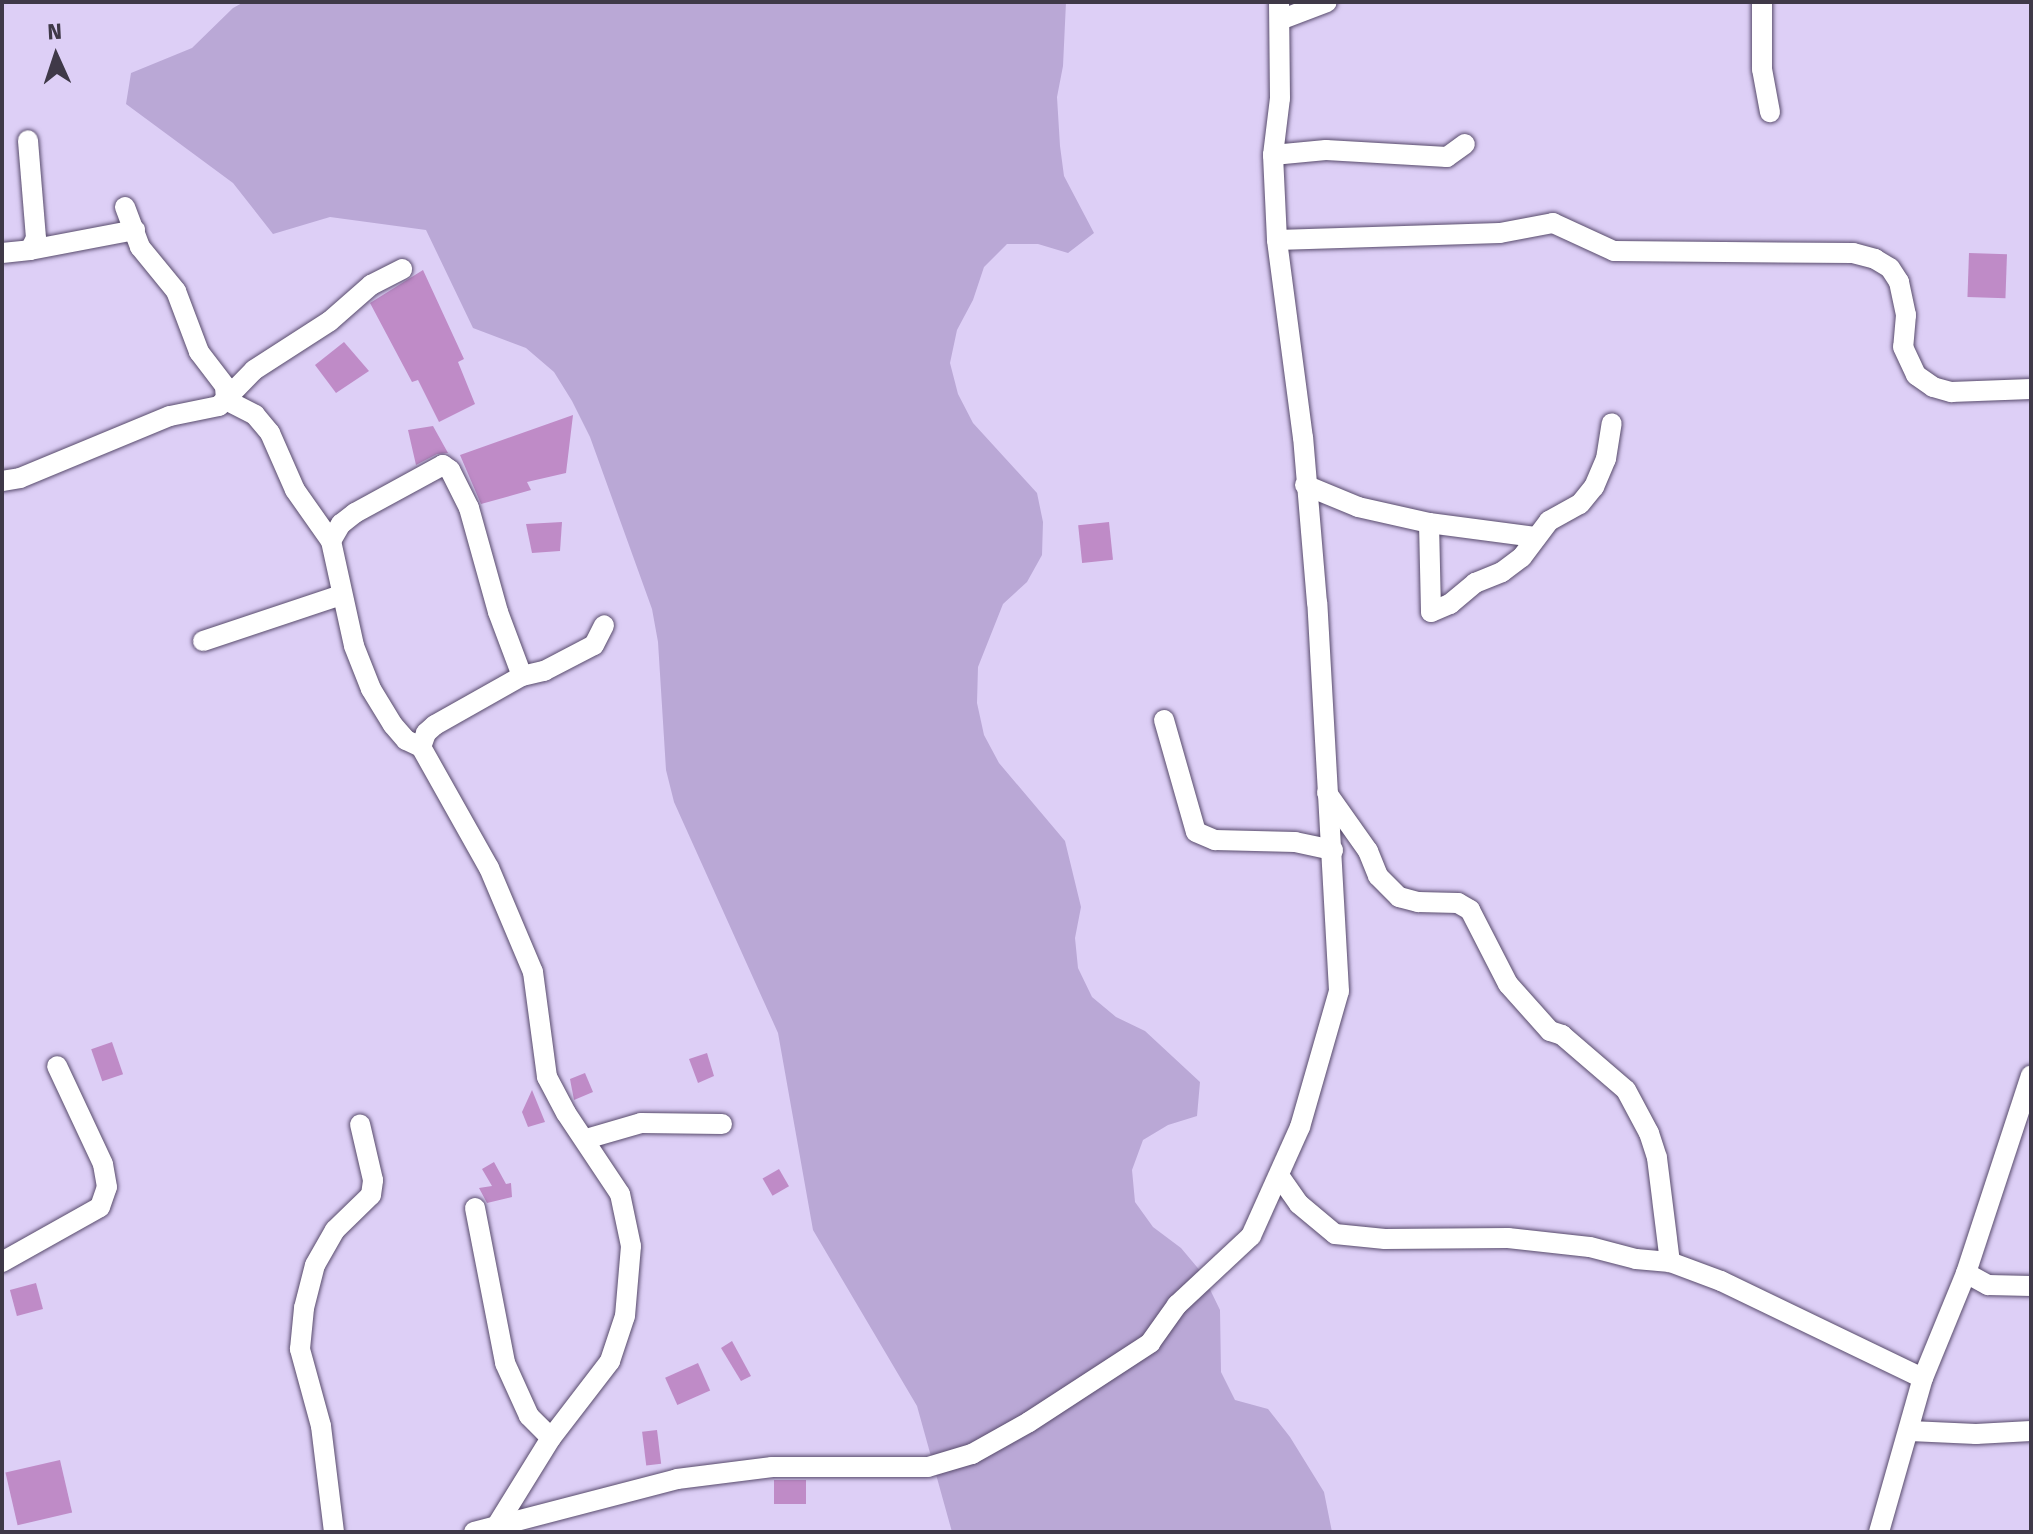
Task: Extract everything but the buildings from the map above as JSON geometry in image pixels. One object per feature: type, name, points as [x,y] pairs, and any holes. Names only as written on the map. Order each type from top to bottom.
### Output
[{"type":"street","points":[[474,1532],[677,1479],[772,1467],[928,1467],[972,1454],[1029,1422],[1150,1343],[1177,1305],[1251,1236],[1280,1177],[1320,1063],[1339,991],[1333,850],[1325,791],[1320,646],[1277,240],[1273,155],[1280,98],[1279,11],[1327,2]]},
{"type":"street","points":[[1762,2],[1762,69],[1770,112]]},
{"type":"street","points":[[28,140],[36,238],[30,250]]},
{"type":"street","points":[[1273,155],[1326,150],[1447,157],[1465,144]]},
{"type":"street","points":[[125,207],[140,247],[176,291],[199,352],[225,386],[226,400]]},
{"type":"street","points":[[1277,240],[1500,233],[1553,223],[1614,251],[1853,253],[1875,259],[1890,268],[1899,282],[1906,315],[1903,347],[1916,375],[1933,387],[1951,392],[2031,389]]},
{"type":"street","points":[[2,253],[30,250],[112,231],[135,230]]},
{"type":"street","points":[[2,481],[20,478],[170,416],[219,406],[254,370],[330,321],[371,285],[402,269]]},
{"type":"street","points":[[226,400],[255,415],[270,433],[295,490],[331,541],[354,646],[371,689],[406,740],[421,747],[489,868],[533,972],[547,1077],[566,1113],[620,1194],[631,1246],[625,1316],[610,1361],[551,1438],[497,1525]]},
{"type":"street","points":[[1429,523],[1431,612],[1450,604],[1475,583],[1502,572],[1522,557],[1549,521],[1580,504],[1594,487],[1606,459],[1612,423]]},
{"type":"street","points":[[331,541],[341,524],[355,513],[443,465],[450,470],[469,508],[498,612],[522,676]]},
{"type":"street","points":[[1305,485],[1358,507],[1429,523],[1535,537]]},
{"type":"street","points":[[203,641],[341,595]]},
{"type":"street","points":[[421,747],[426,733],[435,725],[522,676],[544,671],[594,645],[604,625]]},
{"type":"street","points":[[1164,720],[1196,832],[1215,840],[1295,842],[1333,850]]},
{"type":"street","points":[[1325,791],[1368,851],[1378,876],[1399,897],[1418,902],[1458,903],[1470,910],[1508,984],[1550,1031],[1562,1035],[1626,1090],[1649,1133],[1657,1158],[1670,1262]]},
{"type":"street","points":[[2,1262],[100,1207],[107,1187],[103,1164],[57,1066]]},
{"type":"street","points":[[1879,1532],[1923,1378],[1966,1273],[2031,1075]]},
{"type":"street","points":[[586,1139],[641,1123],[722,1124]]},
{"type":"street","points":[[334,1532],[321,1426],[300,1349],[304,1308],[315,1265],[335,1230],[371,1195],[373,1180],[360,1124]]},
{"type":"street","points":[[1280,1177],[1299,1204],[1335,1234],[1385,1239],[1508,1238],[1590,1247],[1636,1259],[1670,1262],[1721,1281],[1923,1378]]},
{"type":"street","points":[[475,1208],[505,1363],[529,1416],[551,1438]]},
{"type":"street","points":[[1966,1273],[1988,1285],[2031,1286]]},
{"type":"street","points":[[1910,1431],[1976,1434],[2031,1431]]},
{"type":"shaded area","points":[[244,2],[1066,2],[1063,66],[1057,97],[1060,146],[1064,176],[1094,233],[1068,253],[1038,244],[1007,244],[984,267],[973,300],[957,330],[950,363],[958,394],[973,423],[1037,493],[1043,522],[1042,555],[1027,582],[1003,604],[978,667],[977,703],[984,735],[999,763],[1065,841],[1081,907],[1075,938],[1078,968],[1092,997],[1116,1017],[1145,1031],[1200,1082],[1197,1116],[1168,1125],[1143,1140],[1132,1170],[1135,1202],[1153,1227],[1181,1248],[1202,1273],[1220,1310],[1221,1372],[1235,1400],[1268,1409],[1290,1437],[1324,1492],[1332,1532],[952,1532],[917,1406],[813,1230],[778,1033],[674,802],[666,770],[658,642],[652,609],[590,437],[572,401],[554,372],[526,348],[473,328],[426,230],[330,217],[273,234],[233,183],[126,104],[131,73],[192,48],[233,8]]}]
